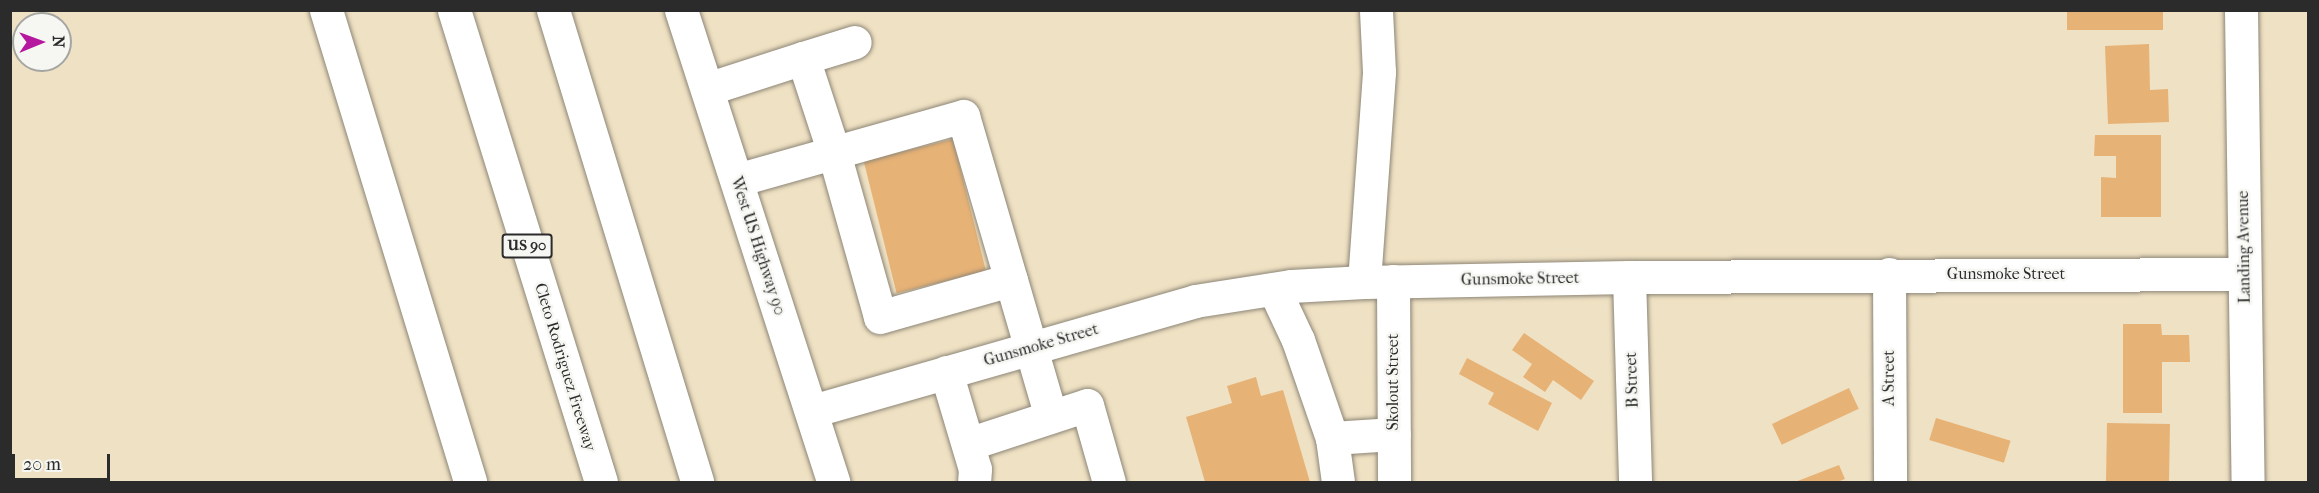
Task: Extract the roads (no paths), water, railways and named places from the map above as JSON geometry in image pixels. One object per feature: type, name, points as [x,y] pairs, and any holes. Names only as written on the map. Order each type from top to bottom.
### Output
[{"type":"main road","points":[[327,10],[470,483]]},
{"type":"main road","name":"Cleto Rodriguez Freeway","points":[[454,10],[601,483]]},
{"type":"main road","points":[[553,10],[697,483]]},
{"type":"main road","name":"West US Highway 90","points":[[681,10],[812,411],[833,483]]},
{"type":"main road","name":"Skolout Street","points":[[1376,10],[1379,72],[1379,282],[1394,434],[1394,483]]},
{"type":"main road","name":"Landing Avenue","points":[[2241,10],[2248,483]]},
{"type":"main road","points":[[707,89],[855,42]]},
{"type":"main road","points":[[803,58],[834,153],[880,317],[1011,280]]},
{"type":"main road","points":[[736,180],[963,116],[1051,416]]},
{"type":"main road","name":"A Street","points":[[1889,274],[1890,483]]},
{"type":"main road","name":"Gunsmoke Street","points":[[812,411],[1195,301],[1274,289],[1379,282],[1629,277],[2244,274]]},
{"type":"main road","name":"B Street","points":[[1629,277],[1635,483]]},
{"type":"main road","points":[[1274,289],[1298,340],[1332,438],[1338,483]]},
{"type":"main road","points":[[946,372],[975,469],[974,483]]},
{"type":"main road","points":[[968,444],[1087,405],[1109,483]]},
{"type":"main road","points":[[1332,438],[1394,434]]}]
